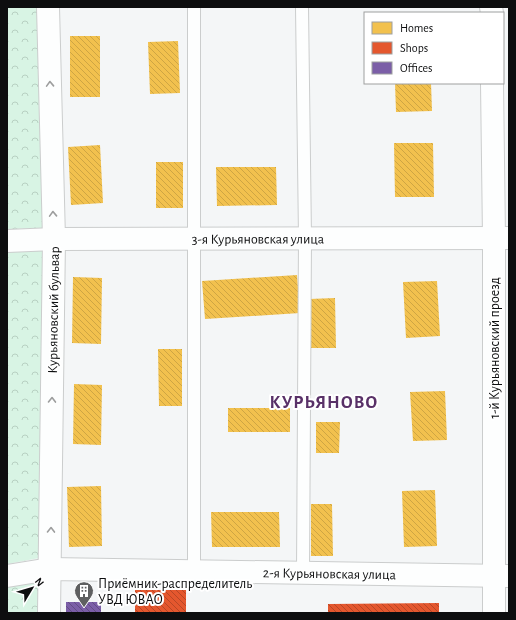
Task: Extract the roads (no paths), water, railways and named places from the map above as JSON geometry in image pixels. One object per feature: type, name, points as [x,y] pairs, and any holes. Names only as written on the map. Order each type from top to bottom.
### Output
[{"type":"street","name":"Курьяновский бульвар","points":[[48,7],[54,239],[49,613]]},
{"type":"street","name":"1-й Курьяновский проезд","points":[[492,84],[502,238],[501,576],[494,613]]},
{"type":"street","name":"3-я Курьяновская улица","points":[[7,241],[54,239],[194,238],[502,238]]},
{"type":"street","name":"2-я Курьяновская улица","points":[[7,576],[50,569],[501,576]]},
{"type":"lane","points":[[194,7],[194,571]]},
{"type":"lane","points":[[302,7],[305,238],[303,573]]},
{"type":"place","name":"Приёмник-распределитель УВД ЮВАО","points":[[84,608]]},
{"type":"district","name":"КУРЬЯНОВО","points":[[324,402]]}]
